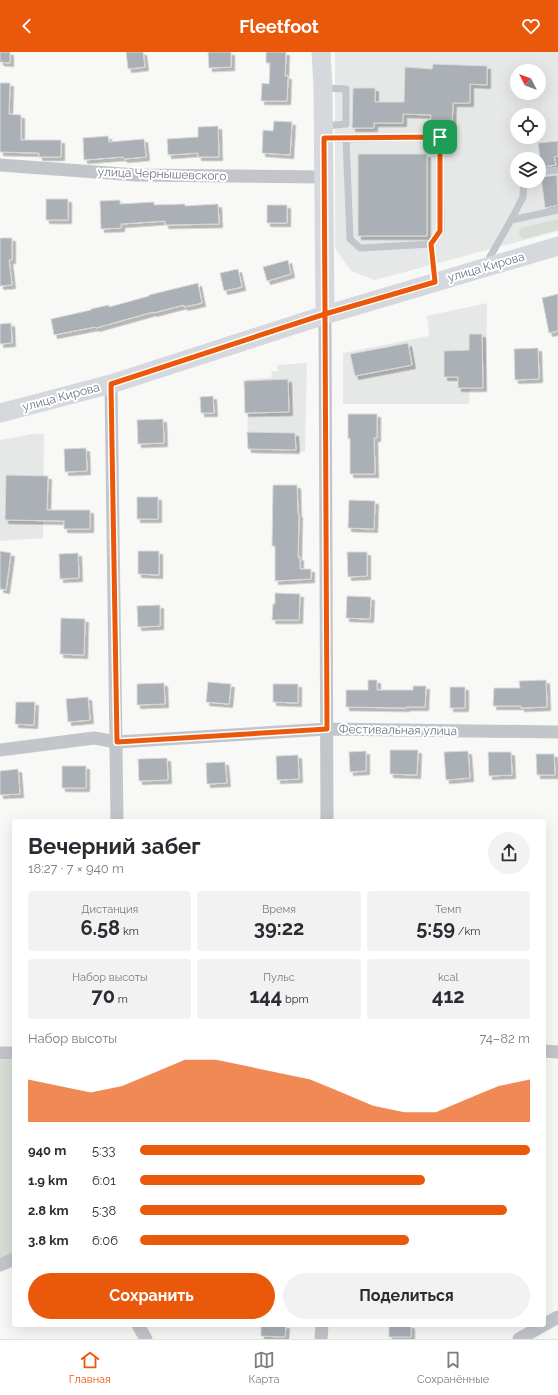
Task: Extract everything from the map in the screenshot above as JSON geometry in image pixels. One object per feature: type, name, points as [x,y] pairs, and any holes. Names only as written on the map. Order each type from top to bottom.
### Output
[{"type":"main road","points":[[321,52],[323,88],[325,314]]},
{"type":"main road","name":"улица Кирова","points":[[0,413],[111,384],[325,314],[558,246]]},
{"type":"street","name":"улица Чернышевского","points":[[0,165],[136,175],[324,177]]},
{"type":"street","points":[[325,314],[327,819]]},
{"type":"street","points":[[111,384],[117,819]]},
{"type":"street","name":"Фестивальная улица","points":[[0,750],[94,738],[117,742],[327,729],[558,732]]},
{"type":"street","points":[[546,1051],[558,1052]]},
{"type":"street","points":[[0,1053],[12,1053]]},
{"type":"street","points":[[0,1265],[12,1260]]},
{"type":"street","points":[[546,1324],[558,1317]]},
{"type":"street","points":[[139,1327],[146,1339]]},
{"type":"street","points":[[321,1339],[322,1327]]},
{"type":"street","points":[[519,1339],[540,1327]]},
{"type":"lane","points":[[323,132],[346,139],[440,137],[440,231],[431,244],[435,282]]},
{"type":"lane","points":[[346,139],[350,239],[360,248],[431,244]]},
{"type":"lane","points":[[546,171],[558,170]]},
{"type":"lane","points":[[484,268],[523,197],[524,188]]},
{"type":"lane","points":[[511,220],[558,210]]},
{"type":"shaded area","points":[[335,52],[558,52],[558,231],[375,280],[351,271],[335,248]]},
{"type":"shaded area","points":[[558,219],[558,230],[523,239],[519,234],[520,228]]},
{"type":"shaded area","points":[[487,303],[486,389],[470,390],[469,404],[343,404],[343,353],[429,336],[427,316]]},
{"type":"shaded area","points":[[307,363],[305,452],[248,449],[247,379],[271,378],[272,371],[278,371],[277,365]]},
{"type":"shaded area","points":[[33,434],[44,434],[43,538],[0,541],[0,440]]},
{"type":"shaded area","points":[[0,1060],[12,1060],[12,1256],[0,1262]]},
{"type":"building","points":[[0,52],[10,52],[10,63],[0,62]]},
{"type":"building","points":[[126,52],[143,52],[145,67],[128,69]]},
{"type":"building","points":[[208,52],[231,52],[231,67],[209,68]]},
{"type":"building","points":[[266,52],[286,52],[285,76],[288,76],[287,101],[261,101],[262,83],[269,84],[270,63],[266,63]]},
{"type":"building","points":[[433,64],[487,66],[487,85],[470,84],[470,103],[453,103],[452,125],[430,124],[431,115],[403,114],[403,123],[374,123],[374,128],[352,128],[353,88],[375,88],[375,102],[404,102],[405,67],[432,69]]},
{"type":"building","points":[[0,83],[10,83],[9,114],[21,115],[21,140],[61,140],[61,157],[39,157],[39,153],[0,152]]},
{"type":"building","points":[[274,121],[292,122],[290,155],[262,153],[263,130],[273,131]]},
{"type":"building","points":[[218,126],[219,157],[198,157],[198,153],[168,155],[167,139],[198,137],[198,127]]},
{"type":"building","points":[[108,136],[109,142],[144,139],[146,157],[84,160],[83,138]]},
{"type":"building","points":[[558,141],[558,156],[554,157],[556,165],[546,166],[546,152],[539,152],[538,144],[546,144],[546,142]]},
{"type":"building","points":[[358,154],[427,154],[427,236],[358,236]]},
{"type":"building","points":[[557,175],[558,205],[545,208],[542,188],[546,188],[546,176]]},
{"type":"building","points":[[46,199],[68,199],[68,220],[46,220]]},
{"type":"building","points":[[120,200],[120,204],[154,202],[154,205],[185,204],[185,206],[218,204],[219,224],[165,225],[165,221],[121,224],[121,228],[101,229],[100,201]]},
{"type":"building","points":[[267,205],[287,205],[287,223],[267,223]]},
{"type":"building","points":[[0,238],[12,238],[12,260],[9,260],[12,285],[0,286]]},
{"type":"building","points":[[288,260],[291,274],[267,281],[263,267]]},
{"type":"building","points":[[238,269],[242,287],[224,291],[220,273]]},
{"type":"building","points":[[198,283],[202,303],[184,307],[184,305],[153,312],[96,328],[54,335],[51,319],[109,305],[109,307]]},
{"type":"building","points":[[558,294],[558,331],[549,333],[542,298]]},
{"type":"building","points":[[11,323],[12,343],[0,344],[0,324]]},
{"type":"building","points":[[469,334],[482,334],[483,388],[458,388],[458,377],[444,377],[444,351],[469,350]]},
{"type":"building","points":[[408,343],[412,365],[355,376],[350,354]]},
{"type":"building","points":[[538,348],[539,379],[515,380],[514,349]]},
{"type":"building","points":[[288,379],[289,412],[245,413],[244,381]]},
{"type":"building","points":[[213,396],[214,413],[201,413],[200,397]]},
{"type":"building","points":[[348,414],[377,414],[377,438],[374,438],[375,474],[350,474]]},
{"type":"building","points":[[163,419],[164,443],[138,444],[137,420]]},
{"type":"building","points":[[247,432],[295,433],[296,450],[248,449]]},
{"type":"building","points":[[86,448],[87,471],[65,472],[64,449]]},
{"type":"building","points":[[6,475],[48,476],[47,510],[90,510],[90,529],[64,529],[64,521],[5,520]]},
{"type":"building","points":[[273,485],[297,485],[299,514],[298,558],[300,557],[300,569],[311,569],[311,579],[275,581],[275,546],[272,546]]},
{"type":"building","points":[[137,497],[158,497],[158,519],[137,519]]},
{"type":"building","points":[[349,500],[375,501],[374,529],[348,528]]},
{"type":"building","points":[[0,551],[11,553],[6,590],[0,589]]},
{"type":"building","points":[[138,551],[159,551],[159,575],[138,574]]},
{"type":"building","points":[[347,552],[367,552],[367,576],[348,577]]},
{"type":"building","points":[[78,553],[79,578],[60,579],[59,554]]},
{"type":"building","points":[[275,593],[300,594],[299,620],[272,620],[273,604],[275,604]]},
{"type":"building","points":[[347,596],[371,597],[370,619],[346,618]]},
{"type":"building","points":[[160,605],[160,626],[138,627],[137,606]]},
{"type":"building","points":[[61,618],[85,619],[84,655],[60,654]]},
{"type":"building","points":[[368,680],[377,680],[377,690],[413,690],[413,686],[426,686],[425,707],[346,707],[346,690],[368,690]]},
{"type":"building","points":[[546,680],[547,707],[521,708],[521,706],[493,706],[494,688],[520,688],[519,681]]},
{"type":"building","points":[[208,682],[231,684],[229,704],[206,702]]},
{"type":"building","points":[[164,683],[165,704],[137,705],[137,684]]},
{"type":"building","points":[[273,684],[298,684],[298,703],[273,702]]},
{"type":"building","points":[[450,687],[465,687],[465,708],[450,708]]},
{"type":"building","points":[[88,697],[90,720],[68,722],[66,699]]},
{"type":"building","points":[[16,702],[35,702],[34,725],[15,724]]},
{"type":"building","points":[[390,750],[418,750],[417,775],[390,774]]},
{"type":"building","points":[[366,751],[366,771],[350,772],[349,752]]},
{"type":"building","points":[[468,751],[470,778],[446,780],[444,752]]},
{"type":"building","points":[[488,752],[511,752],[512,775],[489,776]]},
{"type":"building","points":[[536,754],[554,754],[555,775],[537,775]]},
{"type":"building","points":[[298,755],[299,779],[277,780],[276,756]]},
{"type":"building","points":[[167,758],[168,780],[139,781],[138,759]]},
{"type":"building","points":[[225,762],[227,783],[207,784],[206,763]]},
{"type":"building","points":[[62,766],[86,766],[86,788],[62,788]]},
{"type":"building","points":[[18,769],[20,794],[0,795],[0,771]]},
{"type":"building","points":[[261,1327],[286,1327],[285,1337],[261,1336]]},
{"type":"building","points":[[389,1327],[411,1327],[411,1337],[389,1337]]},
{"type":"route","points":[[440,137],[324,138],[325,314],[111,384],[117,742],[327,729],[325,314],[435,282],[431,244],[440,231],[440,137]]}]
